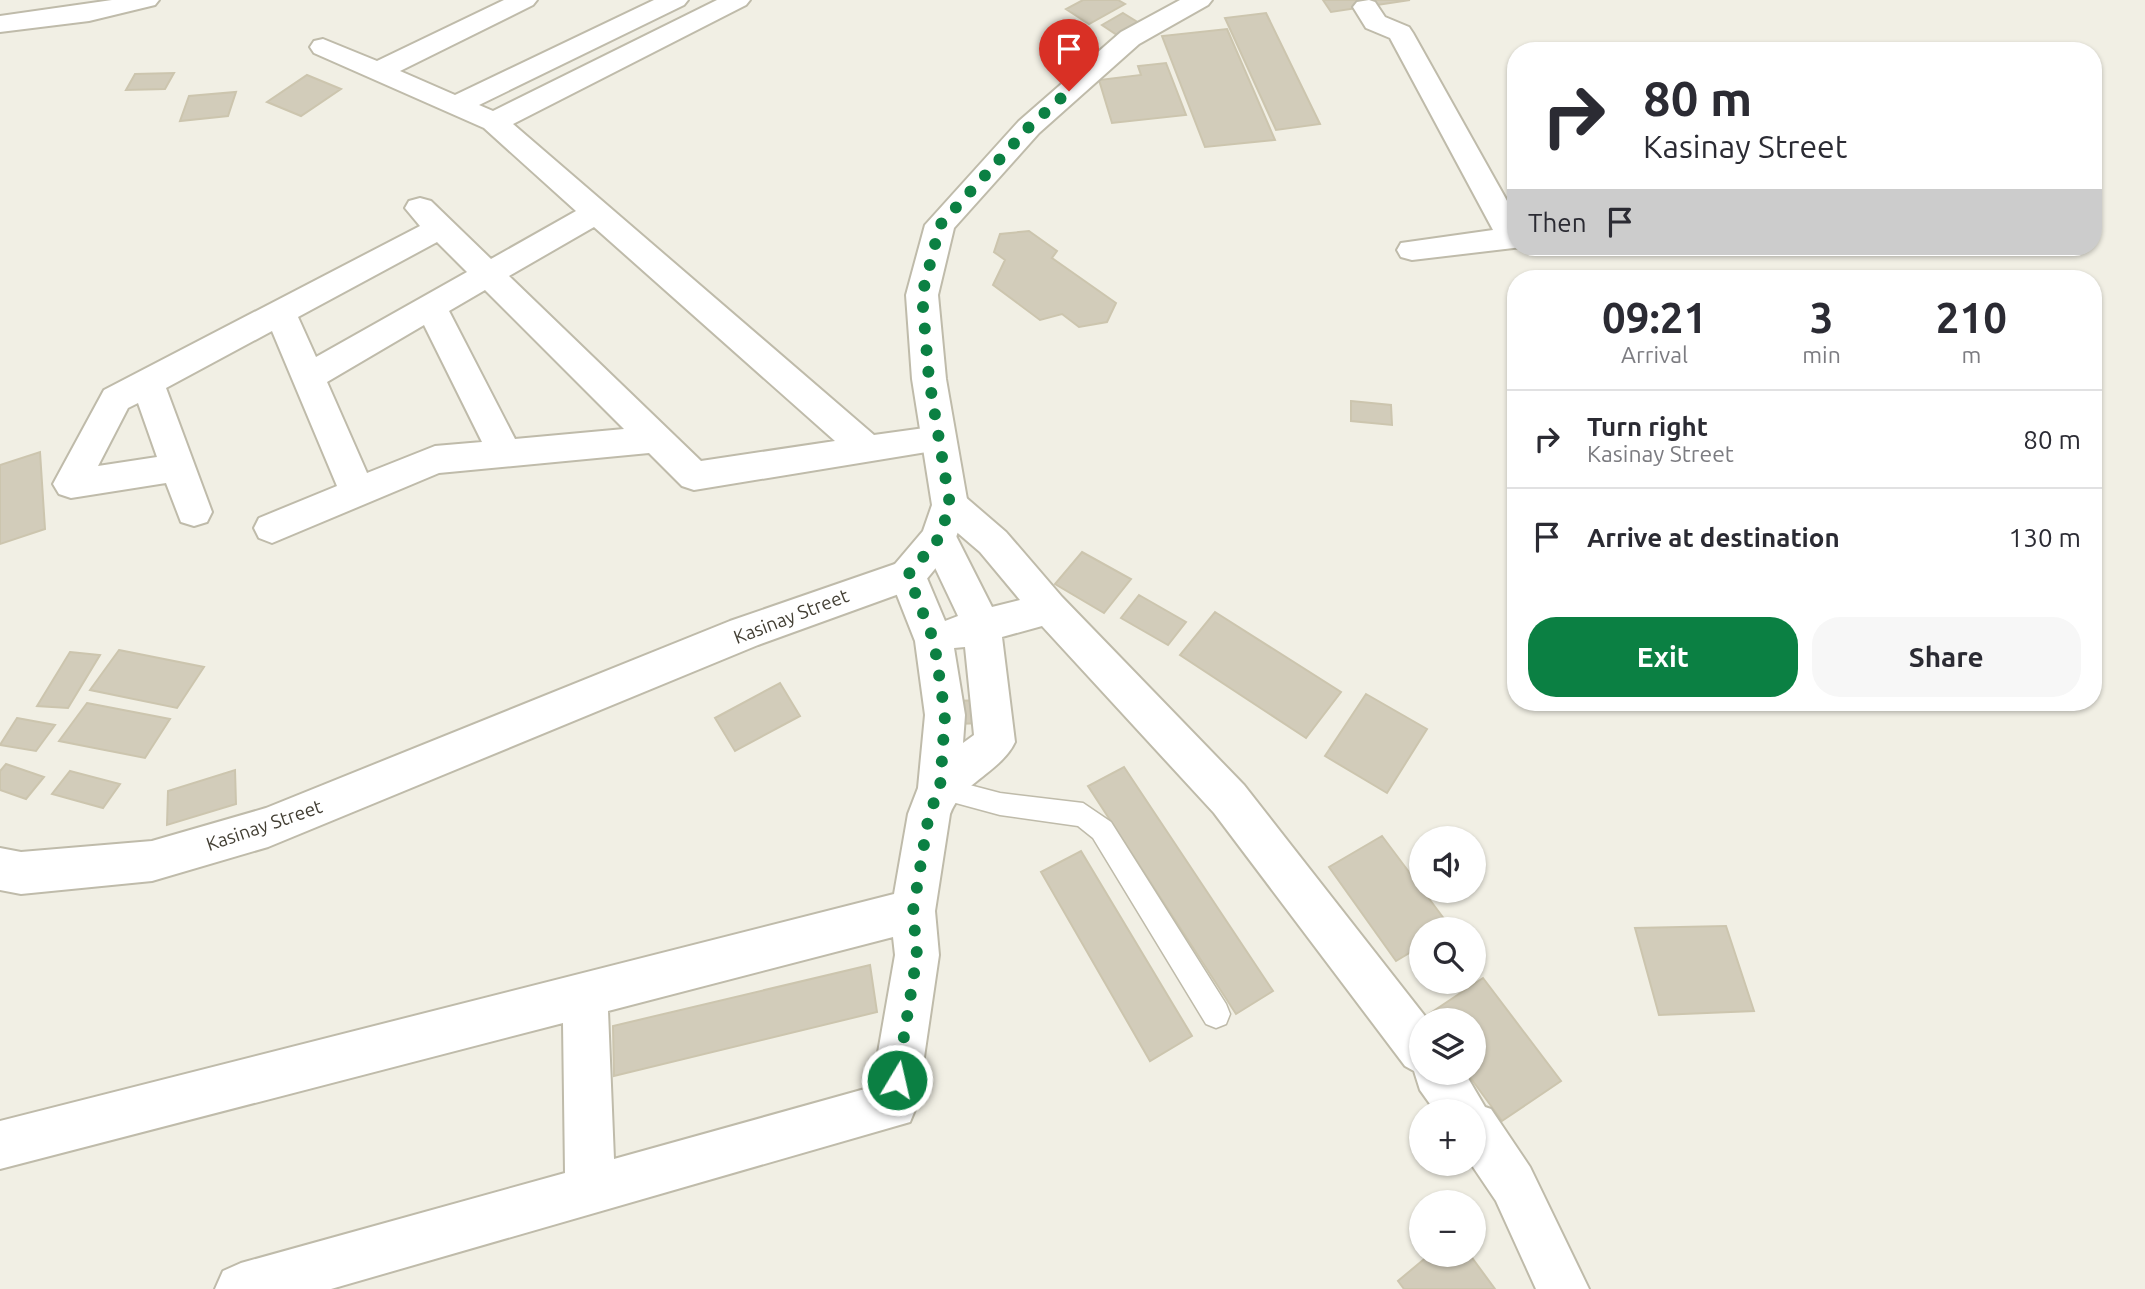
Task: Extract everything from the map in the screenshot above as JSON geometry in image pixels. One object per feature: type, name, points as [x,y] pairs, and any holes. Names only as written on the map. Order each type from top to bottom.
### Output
[{"type":"street","points":[[0,24],[89,13],[146,0]]},
{"type":"street","points":[[378,71],[524,0]]},
{"type":"street","points":[[456,105],[676,0]]},
{"type":"street","points":[[495,122],[737,0]]},
{"type":"street","points":[[940,788],[995,742],[982,626],[945,522],[939,439],[929,379],[922,295],[940,225],[1029,127],[1130,38],[1199,0]]},
{"type":"street","points":[[1366,7],[1375,22],[1404,22],[1507,224]]},
{"type":"street","points":[[323,47],[495,122],[868,450]]},
{"type":"street","points":[[308,377],[597,212]]},
{"type":"street","points":[[178,467],[71,484],[116,399],[280,312],[430,218],[694,476],[939,439]]},
{"type":"street","points":[[1412,250],[1507,239]]},
{"type":"street","points":[[431,307],[505,454]]},
{"type":"street","points":[[280,312],[358,494]]},
{"type":"street","points":[[147,382],[194,512]]},
{"type":"street","points":[[272,528],[435,460],[656,439]]},
{"type":"street","points":[[241,1289],[893,1105],[917,955],[913,911],[929,814],[940,788],[945,715],[934,641],[908,575],[945,522]]},
{"type":"street","points":[[945,522],[993,542],[1049,608],[1229,799],[1409,1033]]},
{"type":"street","name":"Kasinay Street","points":[[0,869],[21,873],[152,861],[268,827],[744,633],[908,575]]},
{"type":"street","points":[[934,641],[1049,608]]},
{"type":"street","points":[[0,1144],[913,911]]},
{"type":"street","points":[[585,993],[590,1190]]},
{"type":"street","points":[[1486,1144],[1513,1184],[1563,1289]]},
{"type":"lane","points":[[940,788],[1000,804],[1083,815],[1102,830],[1216,1014]]},
{"type":"building","points":[[1083,0],[1118,0],[1125,4],[1089,24],[1066,9]]},
{"type":"building","points":[[1323,0],[1410,0],[1331,12]]},
{"type":"building","points":[[1123,13],[1139,23],[1117,35],[1102,25]]},
{"type":"building","points":[[1266,13],[1320,124],[1276,130],[1225,18]]},
{"type":"building","points":[[1074,28],[1087,42],[1069,48],[1056,34]]},
{"type":"building","points":[[1227,29],[1275,140],[1205,147],[1162,36]]},
{"type":"building","points":[[1166,63],[1186,115],[1112,123],[1099,80],[1141,75],[1138,66]]},
{"type":"building","points":[[174,73],[165,89],[126,90],[135,74]]},
{"type":"building","points":[[307,75],[341,89],[301,116],[267,102]]},
{"type":"building","points":[[236,92],[228,116],[180,121],[189,96]]},
{"type":"building","points":[[1029,231],[1057,251],[1052,258],[1116,303],[1107,322],[1079,327],[1062,314],[1040,320],[993,285],[1005,260],[994,252],[1000,234]]},
{"type":"building","points":[[1351,401],[1391,405],[1392,425],[1351,421]]},
{"type":"building","points":[[40,452],[45,529],[0,544],[0,465]]},
{"type":"building","points":[[1082,552],[1131,579],[1104,613],[1055,584]]},
{"type":"building","points":[[1139,595],[1186,622],[1168,645],[1121,618]]},
{"type":"building","points":[[1215,612],[1341,692],[1306,738],[1180,655]]},
{"type":"building","points":[[119,650],[204,667],[177,708],[90,690]]},
{"type":"building","points":[[70,652],[100,655],[68,708],[37,706]]},
{"type":"building","points":[[780,683],[800,716],[735,751],[715,718]]},
{"type":"building","points":[[1366,694],[1427,729],[1387,793],[1325,756]]},
{"type":"building","points":[[982,700],[983,723],[956,724],[956,701]]},
{"type":"building","points":[[87,703],[170,719],[145,758],[59,741]]},
{"type":"building","points":[[17,718],[55,725],[36,751],[0,745]]},
{"type":"building","points":[[6,764],[44,777],[26,799],[0,790],[0,771]]},
{"type":"building","points":[[1124,767],[1273,991],[1236,1014],[1088,786]]},
{"type":"building","points":[[235,770],[236,804],[167,825],[168,791]]},
{"type":"building","points":[[70,771],[120,784],[103,808],[52,794]]},
{"type":"building","points":[[1382,836],[1409,872],[1409,903],[1432,903],[1443,917],[1409,917],[1409,953],[1396,961],[1329,867]]},
{"type":"building","points":[[1081,851],[1192,1036],[1150,1061],[1041,872]]},
{"type":"building","points":[[1726,926],[1754,1011],[1659,1015],[1635,928]]},
{"type":"building","points":[[870,965],[877,1012],[614,1076],[613,1026]]},
{"type":"building","points":[[1486,982],[1561,1081],[1502,1121],[1476,1085],[1486,1085],[1486,1008],[1438,1008],[1459,994],[1486,994]]},
{"type":"building","points":[[1415,1267],[1479,1267],[1495,1289],[1404,1289],[1398,1281]]},
{"type":"route","points":[[897,1080],[917,955],[913,911],[929,814],[940,788],[945,715],[934,641],[908,575],[939,538],[950,505],[929,379],[922,295],[940,225],[1029,127],[1069,91]]}]
